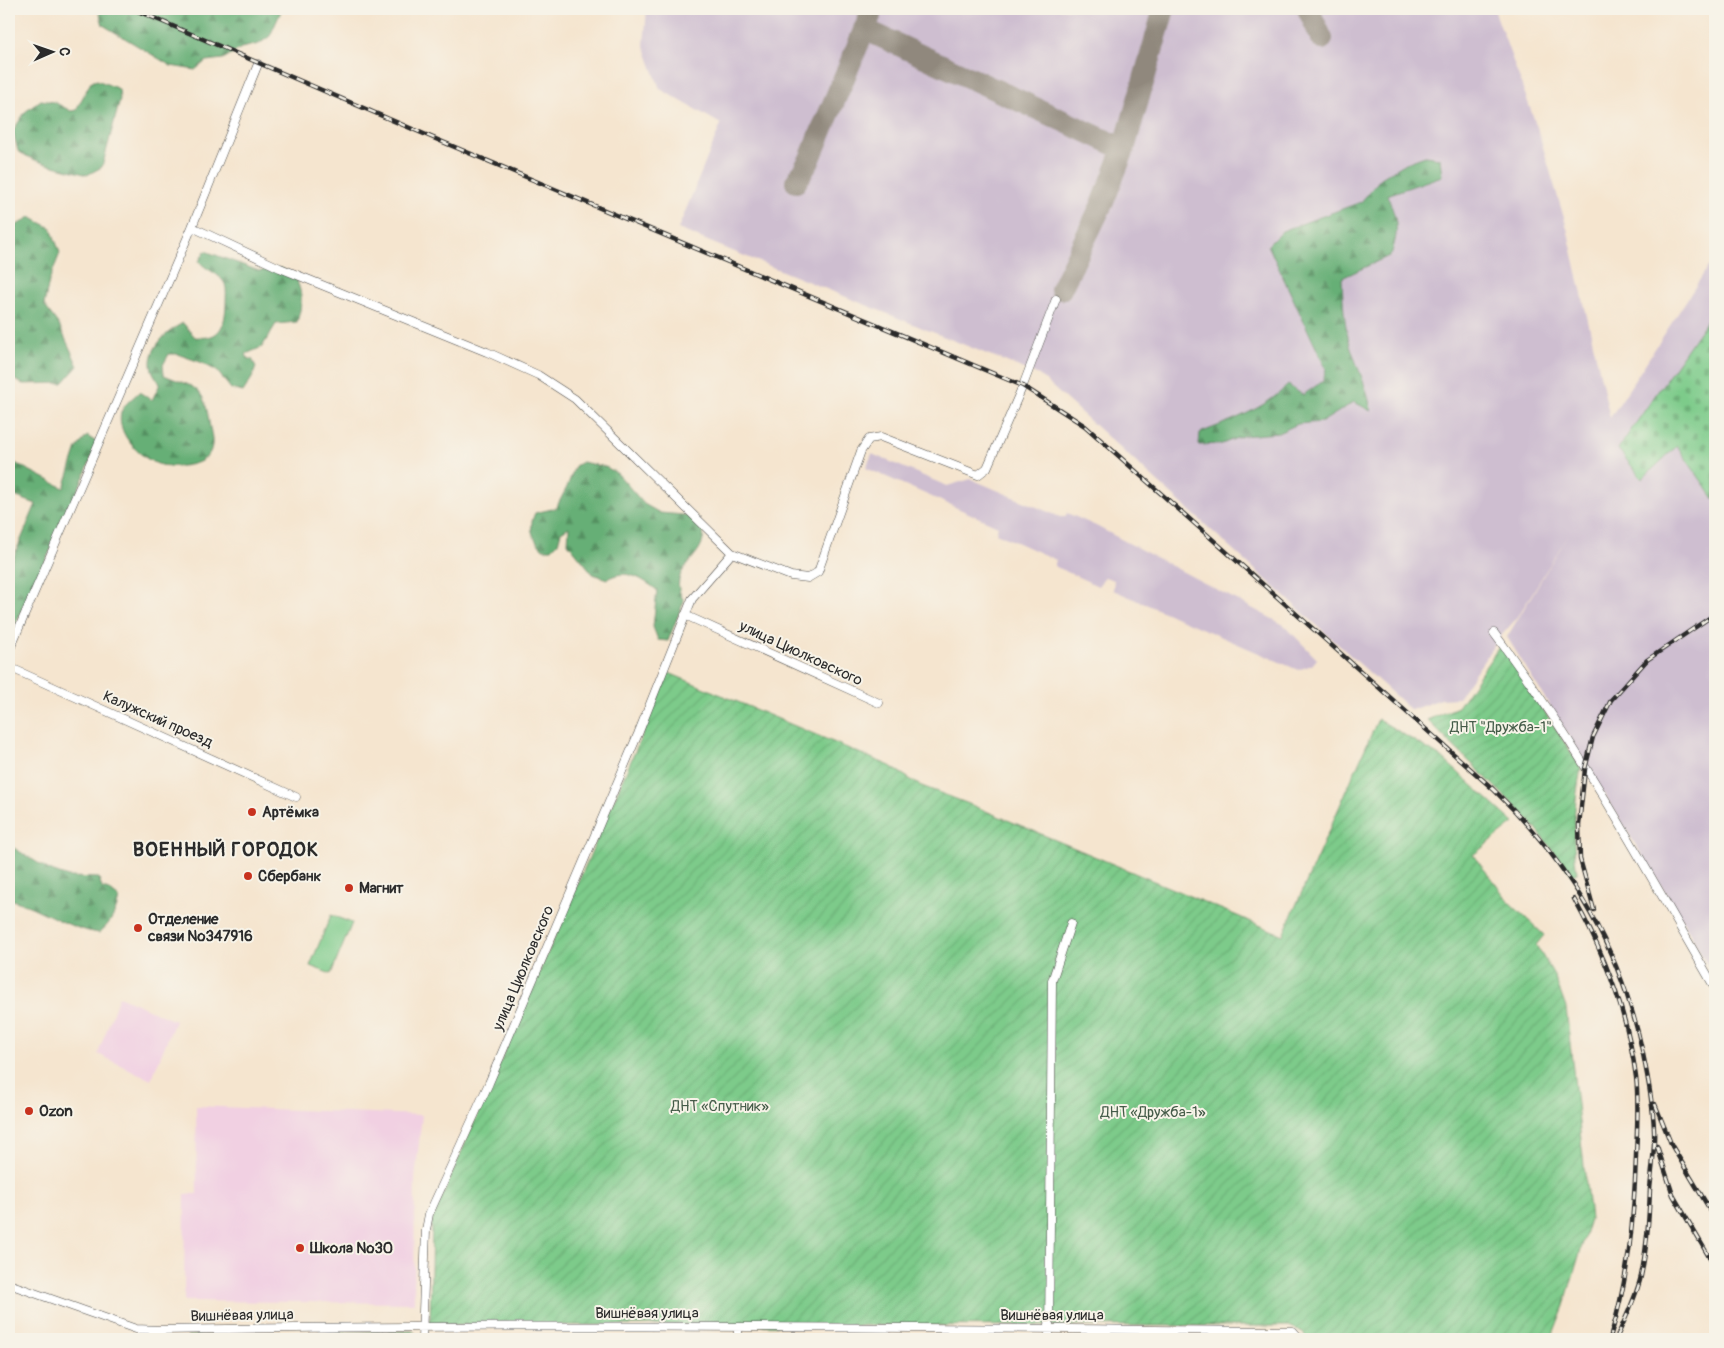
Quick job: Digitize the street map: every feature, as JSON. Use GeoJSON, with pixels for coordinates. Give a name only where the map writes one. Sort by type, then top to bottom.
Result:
{"type":"FeatureCollection","features":[{"type":"Feature","properties":{"kind":"street"},"geometry":{"type":"LineString","coordinates":[[9,651],[192,228],[258,64]]}},
{"type":"Feature","properties":{"kind":"street"},"geometry":{"type":"LineString","coordinates":[[192,228],[280,268],[487,352],[538,375],[576,399],[732,553],[790,576],[808,578],[818,572],[861,451],[869,439],[881,437],[978,475],[986,468],[1021,391],[1056,299]]}},
{"type":"Feature","properties":{"kind":"street","name":"улица Циолковского"},"geometry":{"type":"LineString","coordinates":[[422,1339],[426,1230],[429,1214],[489,1083],[638,734],[692,599],[732,553]]}},
{"type":"Feature","properties":{"kind":"street","name":"улица Циолковского"},"geometry":{"type":"LineString","coordinates":[[685,615],[879,703]]}},
{"type":"Feature","properties":{"kind":"street"},"geometry":{"type":"LineString","coordinates":[[1494,633],[1518,665],[1601,791],[1715,988]]}},
{"type":"Feature","properties":{"kind":"street","name":"Калужский проезд"},"geometry":{"type":"LineString","coordinates":[[9,667],[296,797]]}},
{"type":"Feature","properties":{"kind":"street"},"geometry":{"type":"LineString","coordinates":[[1049,1339],[1052,981],[1071,923]]}},
{"type":"Feature","properties":{"kind":"street","name":"Вишнёвая улица"},"geometry":{"type":"LineString","coordinates":[[9,1284],[136,1329],[422,1325],[1293,1331],[1300,1339]]}},
{"type":"Feature","properties":{"kind":"street"},"geometry":{"type":"LineString","coordinates":[[738,1328],[738,1339]]}},
{"type":"Feature","properties":{"kind":"street"},"geometry":{"type":"LineString","coordinates":[[160,1330],[160,1339]]}},
{"type":"Feature","properties":{"kind":"shaded area"},"geometry":{"type":"Polygon","coordinates":[[[647,9],[1494,9],[1537,127],[1567,228],[1610,418],[1708,267],[1715,262],[1715,309],[1618,449],[1677,446],[1715,500],[1715,979],[1686,926],[1507,637],[1569,533],[1517,618],[1500,637],[1458,698],[1441,699],[1411,710],[1039,375],[678,229],[721,124],[660,89],[644,45],[647,9]]]}},
{"type":"Feature","properties":{"kind":"shaded area"},"geometry":{"type":"Polygon","coordinates":[[[872,454],[947,486],[971,479],[1060,517],[1065,517],[1067,513],[1096,526],[1284,625],[1317,659],[1312,665],[1298,670],[1113,590],[1114,580],[1105,577],[1098,586],[1054,566],[1056,560],[996,533],[998,526],[866,468],[872,454]]]}},
{"type":"Feature","properties":{"kind":"shaded area"},"geometry":{"type":"Polygon","coordinates":[[[119,996],[175,1021],[151,1080],[98,1054],[119,996]]]}},
{"type":"Feature","properties":{"kind":"shaded area","name":"Школа №30"},"geometry":{"type":"Polygon","coordinates":[[[196,1106],[422,1115],[415,1179],[414,1303],[184,1301],[185,1194],[197,1194],[196,1106]]]}},
{"type":"Feature","properties":{"kind":"shaded area"},"geometry":{"type":"Polygon","coordinates":[[[939,1336],[940,1339],[752,1339],[752,1337],[939,1336]]]}},
{"type":"Feature","properties":{"kind":"green space"},"geometry":{"type":"Polygon","coordinates":[[[101,9],[282,9],[270,36],[259,44],[241,48],[223,59],[206,61],[195,70],[171,66],[103,25],[99,11],[101,9]]]}},
{"type":"Feature","properties":{"kind":"green space"},"geometry":{"type":"Polygon","coordinates":[[[97,80],[119,89],[120,100],[102,167],[87,175],[42,163],[18,151],[13,131],[25,112],[41,100],[54,102],[71,111],[76,110],[91,82],[97,80]]]}},
{"type":"Feature","properties":{"kind":"green space"},"geometry":{"type":"Polygon","coordinates":[[[1425,156],[1440,158],[1442,176],[1387,195],[1396,224],[1396,238],[1391,255],[1342,278],[1343,306],[1347,333],[1366,388],[1371,411],[1354,402],[1322,422],[1298,424],[1278,433],[1242,436],[1222,444],[1199,445],[1200,433],[1258,408],[1288,385],[1303,395],[1323,381],[1326,369],[1268,245],[1282,231],[1361,202],[1381,178],[1406,163],[1425,156]]]}},
{"type":"Feature","properties":{"kind":"green space"},"geometry":{"type":"Polygon","coordinates":[[[30,217],[51,228],[60,253],[49,281],[44,305],[59,325],[78,366],[63,383],[23,384],[9,377],[9,230],[30,217]]]}},
{"type":"Feature","properties":{"kind":"green space"},"geometry":{"type":"Polygon","coordinates":[[[205,251],[259,271],[280,268],[294,274],[300,292],[300,308],[297,322],[276,324],[262,347],[246,354],[248,359],[252,359],[256,367],[252,378],[243,392],[231,389],[217,371],[200,362],[177,354],[169,354],[163,365],[164,375],[191,386],[201,394],[207,410],[212,445],[206,458],[199,462],[184,466],[161,465],[145,457],[130,443],[124,434],[120,417],[123,408],[139,392],[152,400],[160,384],[152,370],[152,355],[159,342],[165,336],[183,323],[195,337],[210,336],[220,330],[225,312],[226,286],[219,277],[199,261],[205,251]]]}},
{"type":"Feature","properties":{"kind":"green space"},"geometry":{"type":"Polygon","coordinates":[[[1715,309],[1715,500],[1677,446],[1642,479],[1618,449],[1715,309]]]}},
{"type":"Feature","properties":{"kind":"green space"},"geometry":{"type":"Polygon","coordinates":[[[87,436],[98,443],[66,518],[15,625],[9,630],[9,568],[36,504],[9,494],[9,460],[64,488],[77,448],[87,436]]]}},
{"type":"Feature","properties":{"kind":"green space"},"geometry":{"type":"Polygon","coordinates":[[[582,462],[606,467],[618,474],[644,504],[660,513],[695,516],[703,530],[703,540],[700,548],[682,571],[679,580],[679,590],[684,601],[668,641],[658,640],[653,627],[657,590],[639,578],[627,574],[607,579],[593,574],[568,543],[569,527],[561,532],[558,543],[552,549],[543,549],[534,537],[532,523],[535,513],[556,508],[575,466],[582,462]]]}},
{"type":"Feature","properties":{"kind":"green space","name":"ДНТ \"Дружба-1\""},"geometry":{"type":"Polygon","coordinates":[[[1501,644],[1581,768],[1574,820],[1577,873],[1572,875],[1529,820],[1427,720],[1458,707],[1501,644]]]}},
{"type":"Feature","properties":{"kind":"green space"},"geometry":{"type":"Polygon","coordinates":[[[669,673],[890,766],[919,785],[1283,935],[1378,719],[1441,757],[1514,823],[1473,855],[1511,904],[1544,935],[1536,945],[1554,975],[1566,1008],[1590,1219],[1564,1306],[1551,1339],[1306,1339],[1303,1332],[1289,1326],[430,1325],[432,1220],[669,673]]]}},
{"type":"Feature","properties":{"kind":"green space"},"geometry":{"type":"Polygon","coordinates":[[[9,845],[51,871],[68,877],[99,878],[102,888],[109,890],[119,898],[115,913],[107,925],[99,933],[87,931],[9,899],[9,845]]]}},
{"type":"Feature","properties":{"kind":"green space"},"geometry":{"type":"Polygon","coordinates":[[[331,915],[352,923],[331,974],[310,966],[331,915]]]}},
{"type":"Feature","properties":{"kind":"green space"},"geometry":{"type":"Polygon","coordinates":[[[413,1331],[420,1339],[186,1339],[188,1336],[413,1331]]]}},
{"type":"Feature","properties":{"kind":"taxiway"},"geometry":{"type":"LineString","coordinates":[[796,182],[809,161],[873,9]]}},
{"type":"Feature","properties":{"kind":"taxiway"},"geometry":{"type":"LineString","coordinates":[[1061,289],[1103,202],[1124,149],[1164,9]]}},
{"type":"Feature","properties":{"kind":"taxiway"},"geometry":{"type":"LineString","coordinates":[[1308,9],[1322,39]]}},
{"type":"Feature","properties":{"kind":"taxiway"},"geometry":{"type":"LineString","coordinates":[[864,29],[1124,149]]}},
{"type":"Feature","properties":{"kind":"railway"},"geometry":{"type":"LineString","coordinates":[[133,9],[438,140],[1023,386],[1085,426],[1493,789],[1521,817],[1546,847],[1589,910],[1621,979],[1643,1054],[1651,1101],[1654,1137],[1647,1233],[1639,1284],[1616,1339]]}},
{"type":"Feature","properties":{"kind":"railway"},"geometry":{"type":"LineString","coordinates":[[1594,910],[1580,859],[1579,825],[1585,769],[1593,737],[1611,700],[1647,660],[1715,614]]}},
{"type":"Feature","properties":{"kind":"railway"},"geometry":{"type":"LineString","coordinates":[[1574,899],[1605,963],[1621,1008],[1632,1054],[1637,1087],[1635,1179],[1630,1246],[1622,1291],[1611,1335]]}},
{"type":"Feature","properties":{"kind":"railway"},"geometry":{"type":"LineString","coordinates":[[1655,1104],[1672,1146],[1715,1218]]}},
{"type":"Feature","properties":{"kind":"railway"},"geometry":{"type":"LineString","coordinates":[[1657,1146],[1673,1195],[1715,1267]]}},
{"type":"Feature","properties":{"kind":"place","name":"Артёмка"},"geometry":{"type":"Point","coordinates":[252,812]}},
{"type":"Feature","properties":{"kind":"place","name":"Сбербанк"},"geometry":{"type":"Point","coordinates":[248,876]}},
{"type":"Feature","properties":{"kind":"place","name":"Магнит"},"geometry":{"type":"Point","coordinates":[349,888]}},
{"type":"Feature","properties":{"kind":"place","name":"Отделение связи №347916"},"geometry":{"type":"Point","coordinates":[138,928]}},
{"type":"Feature","properties":{"kind":"place","name":"Ozon"},"geometry":{"type":"Point","coordinates":[29,1111]}},
{"type":"Feature","properties":{"kind":"place","name":"Школа №30"},"geometry":{"type":"Point","coordinates":[300,1248]}},
{"type":"Feature","properties":{"kind":"district","name":"ВОЕННЫЙ ГОРОДОК"},"geometry":{"type":"Point","coordinates":[226,849]}},
{"type":"Feature","properties":{"kind":"park label","name":"ДНТ «Спутник»"},"geometry":{"type":"Point","coordinates":[720,1106]}},
{"type":"Feature","properties":{"kind":"park label","name":"ДНТ «Дружба-1»"},"geometry":{"type":"Point","coordinates":[1153,1112]}}]}
